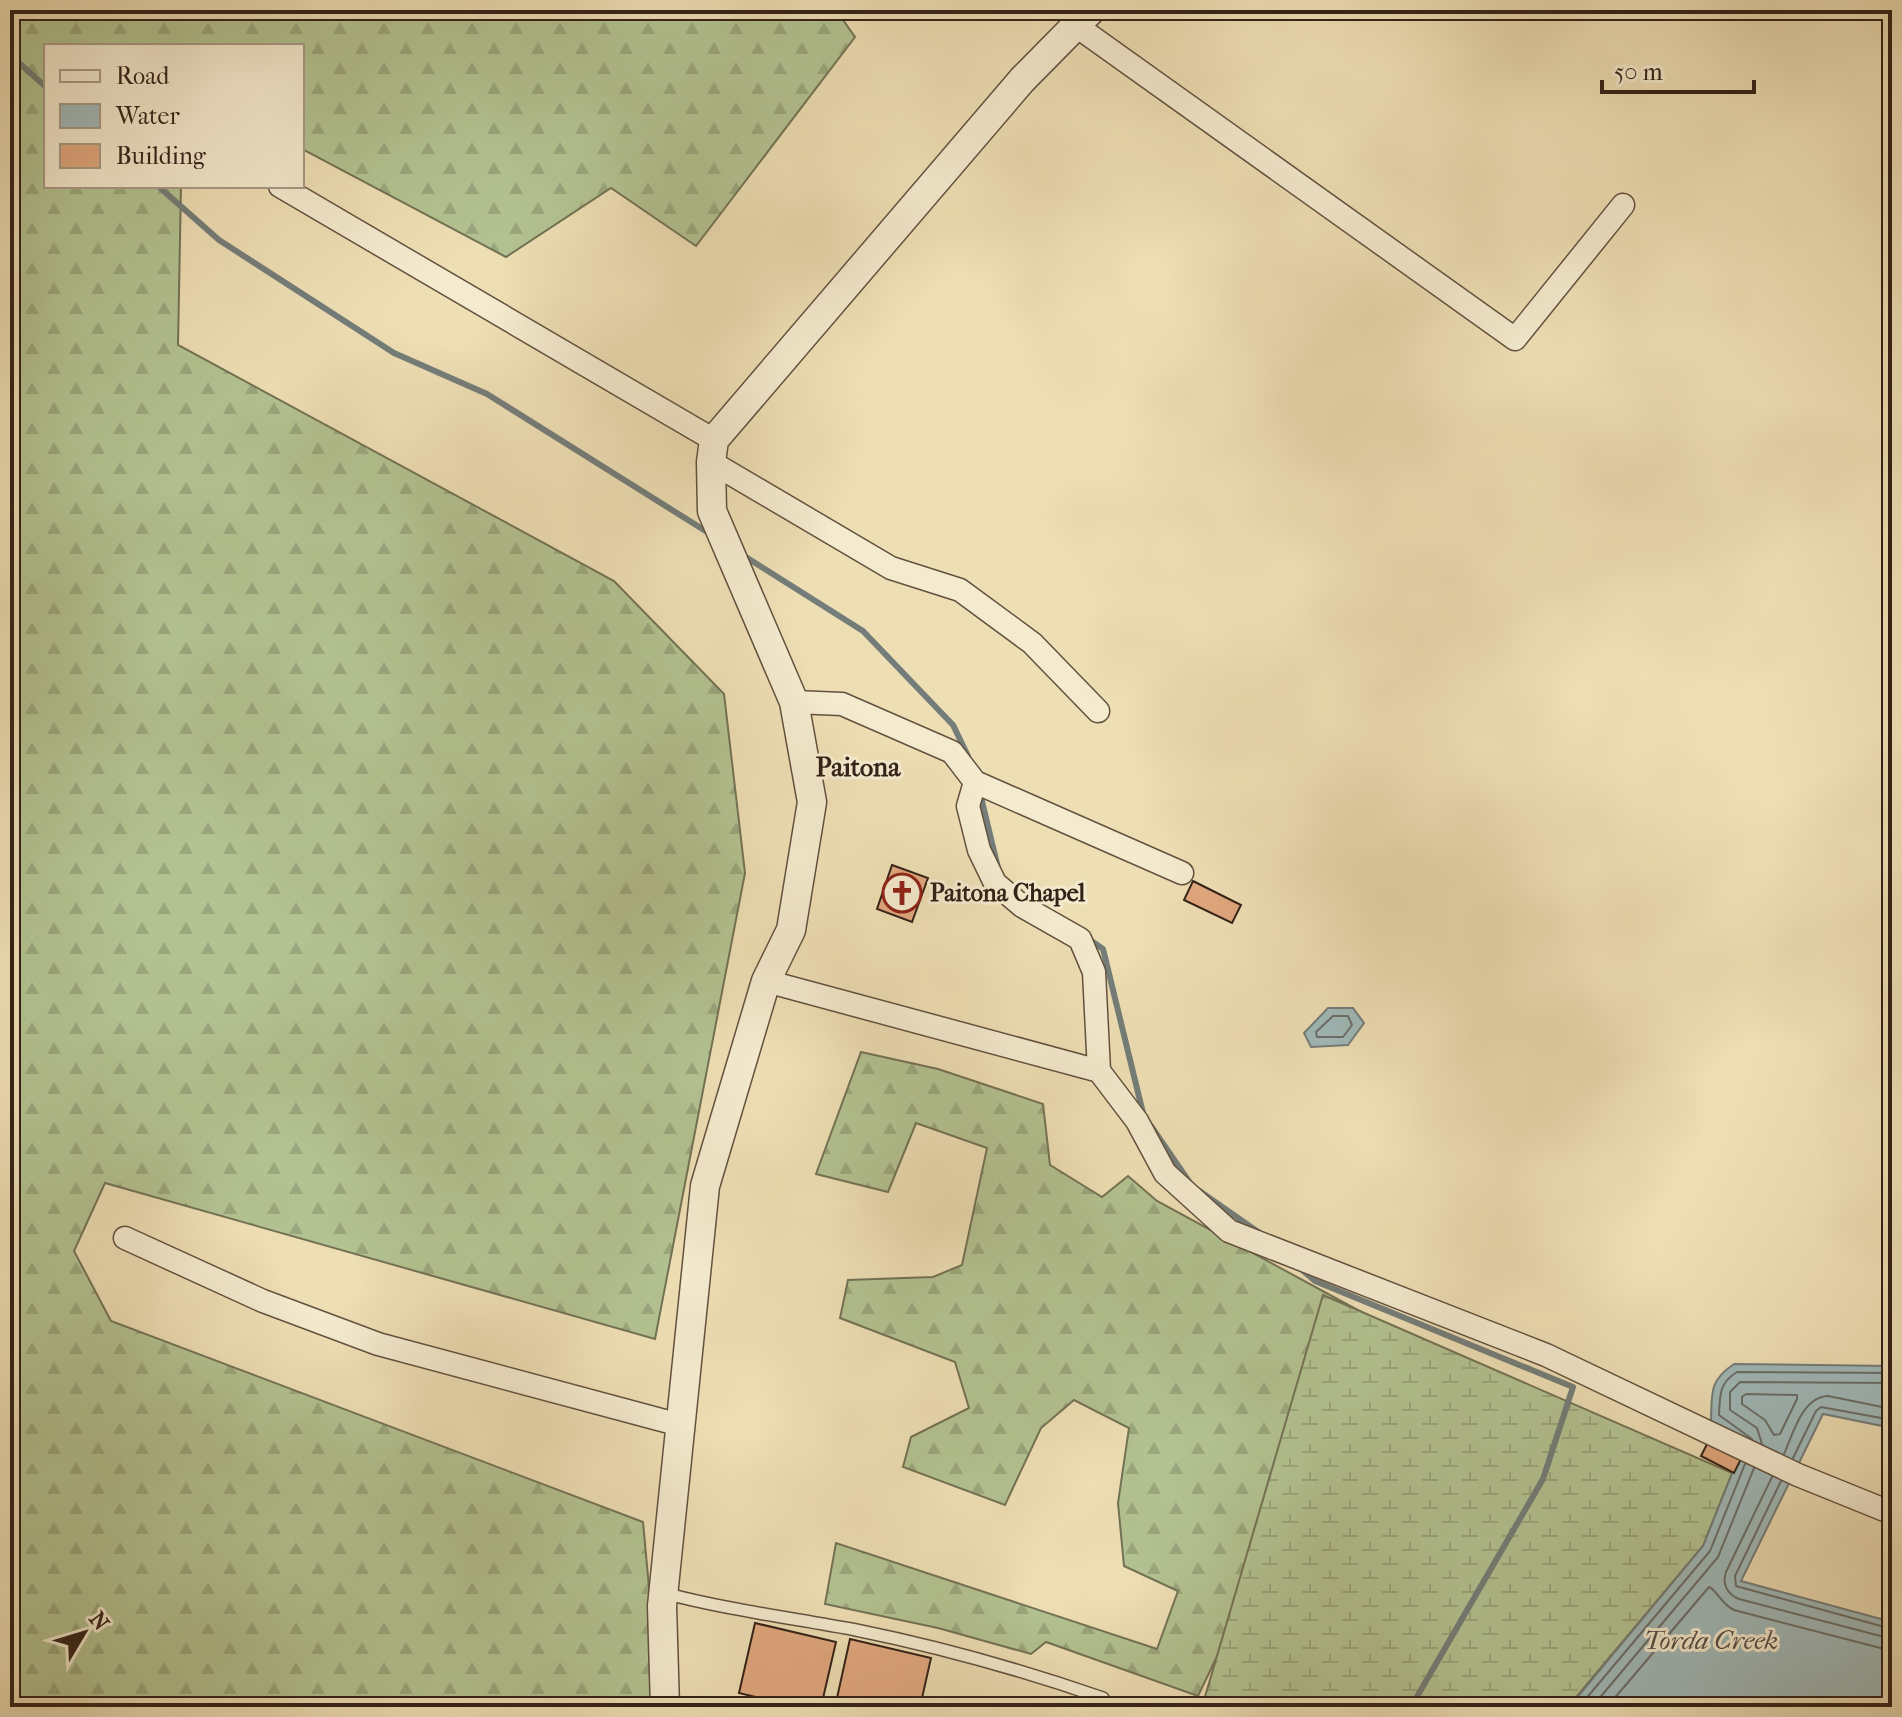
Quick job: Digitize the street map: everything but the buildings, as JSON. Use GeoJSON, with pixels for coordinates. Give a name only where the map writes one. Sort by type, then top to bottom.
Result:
{"type":"FeatureCollection","features":[{"type":"Feature","properties":{"kind":"street"},"geometry":{"type":"LineString","coordinates":[[665,1707],[664,1593],[705,1186],[766,981],[791,930],[812,802],[794,702],[712,511],[712,451],[1022,80],[1083,18],[1515,339],[1623,205]]}},
{"type":"Feature","properties":{"kind":"street"},"geometry":{"type":"LineString","coordinates":[[283,188],[712,451],[891,568],[960,590],[1032,643],[1098,711]]}},
{"type":"Feature","properties":{"kind":"street"},"geometry":{"type":"LineString","coordinates":[[794,702],[842,704],[952,752],[975,782],[1182,873]]}},
{"type":"Feature","properties":{"kind":"street"},"geometry":{"type":"LineString","coordinates":[[975,782],[968,806],[979,850],[995,883],[1022,906],[1080,939],[1094,972],[1099,1071],[1137,1121],[1165,1173],[1229,1231],[1546,1355],[1798,1475],[1892,1513]]}},
{"type":"Feature","properties":{"kind":"street"},"geometry":{"type":"LineString","coordinates":[[766,981],[1099,1071]]}},
{"type":"Feature","properties":{"kind":"street"},"geometry":{"type":"LineString","coordinates":[[125,1238],[263,1301],[378,1344],[680,1425]]}},
{"type":"Feature","properties":{"kind":"lane"},"geometry":{"type":"LineString","coordinates":[[664,1593],[709,1605],[942,1649],[1103,1698]]}},
{"type":"Feature","properties":{"kind":"green space"},"geometry":{"type":"Polygon","coordinates":[[[10,10],[836,10],[855,37],[696,246],[611,188],[506,257],[304,150],[304,44],[44,44],[44,188],[181,188],[178,345],[614,581],[724,694],[745,873],[655,1339],[105,1183],[74,1251],[111,1321],[643,1522],[660,1707],[10,1707],[10,10]]]}},
{"type":"Feature","properties":{"kind":"green space"},"geometry":{"type":"Polygon","coordinates":[[[861,1052],[938,1069],[1043,1104],[1050,1165],[1102,1197],[1128,1176],[1157,1201],[1378,1321],[1198,1696],[1046,1642],[1031,1654],[938,1628],[825,1604],[836,1543],[1157,1649],[1178,1591],[1124,1566],[1118,1503],[1129,1428],[1074,1400],[1041,1428],[1005,1505],[903,1467],[911,1437],[969,1408],[955,1362],[840,1318],[848,1280],[933,1277],[962,1265],[987,1148],[916,1123],[888,1192],[816,1174],[861,1052]]]}},
{"type":"Feature","properties":{"kind":"green space"},"geometry":{"type":"Polygon","coordinates":[[[1323,1295],[1732,1473],[1703,1546],[1568,1707],[1202,1707],[1323,1295]]]}},
{"type":"Feature","properties":{"kind":"water"},"geometry":{"type":"Polygon","coordinates":[[[1328,1008],[1353,1008],[1364,1023],[1348,1045],[1311,1047],[1304,1033],[1328,1008]]]}},
{"type":"Feature","properties":{"kind":"water","name":"Torda Creek"},"geometry":{"type":"Polygon","coordinates":[[[1734,1364],[1892,1366],[1892,1428],[1823,1414],[1741,1581],[1892,1622],[1892,1707],[1864,1704],[1863,1707],[1569,1707],[1703,1546],[1745,1441],[1711,1421],[1716,1382],[1734,1364]]]}},
{"type":"Feature","properties":{"kind":"waterway"},"geometry":{"type":"LineString","coordinates":[[10,55],[44,85]]}},
{"type":"Feature","properties":{"kind":"waterway"},"geometry":{"type":"LineString","coordinates":[[160,188],[219,240],[394,353],[487,394],[712,535]]}},
{"type":"Feature","properties":{"kind":"waterway"},"geometry":{"type":"LineString","coordinates":[[741,554],[863,631],[953,725],[968,756]]}},
{"type":"Feature","properties":{"kind":"waterway"},"geometry":{"type":"LineString","coordinates":[[980,793],[998,868]]}},
{"type":"Feature","properties":{"kind":"waterway"},"geometry":{"type":"LineString","coordinates":[[1090,940],[1103,949],[1143,1113]]}},
{"type":"Feature","properties":{"kind":"waterway"},"geometry":{"type":"LineString","coordinates":[[1151,1126],[1190,1183]]}},
{"type":"Feature","properties":{"kind":"waterway"},"geometry":{"type":"LineString","coordinates":[[1198,1190],[1261,1234]]}},
{"type":"Feature","properties":{"kind":"waterway"},"geometry":{"type":"LineString","coordinates":[[1300,1268],[1315,1281],[1573,1387],[1543,1479],[1411,1707]]}},
{"type":"Feature","properties":{"kind":"place","name":"Paitona Chapel"},"geometry":{"type":"Point","coordinates":[902,893]}},
{"type":"Feature","properties":{"kind":"district","name":"Paitona"},"geometry":{"type":"Point","coordinates":[858,767]}}]}
